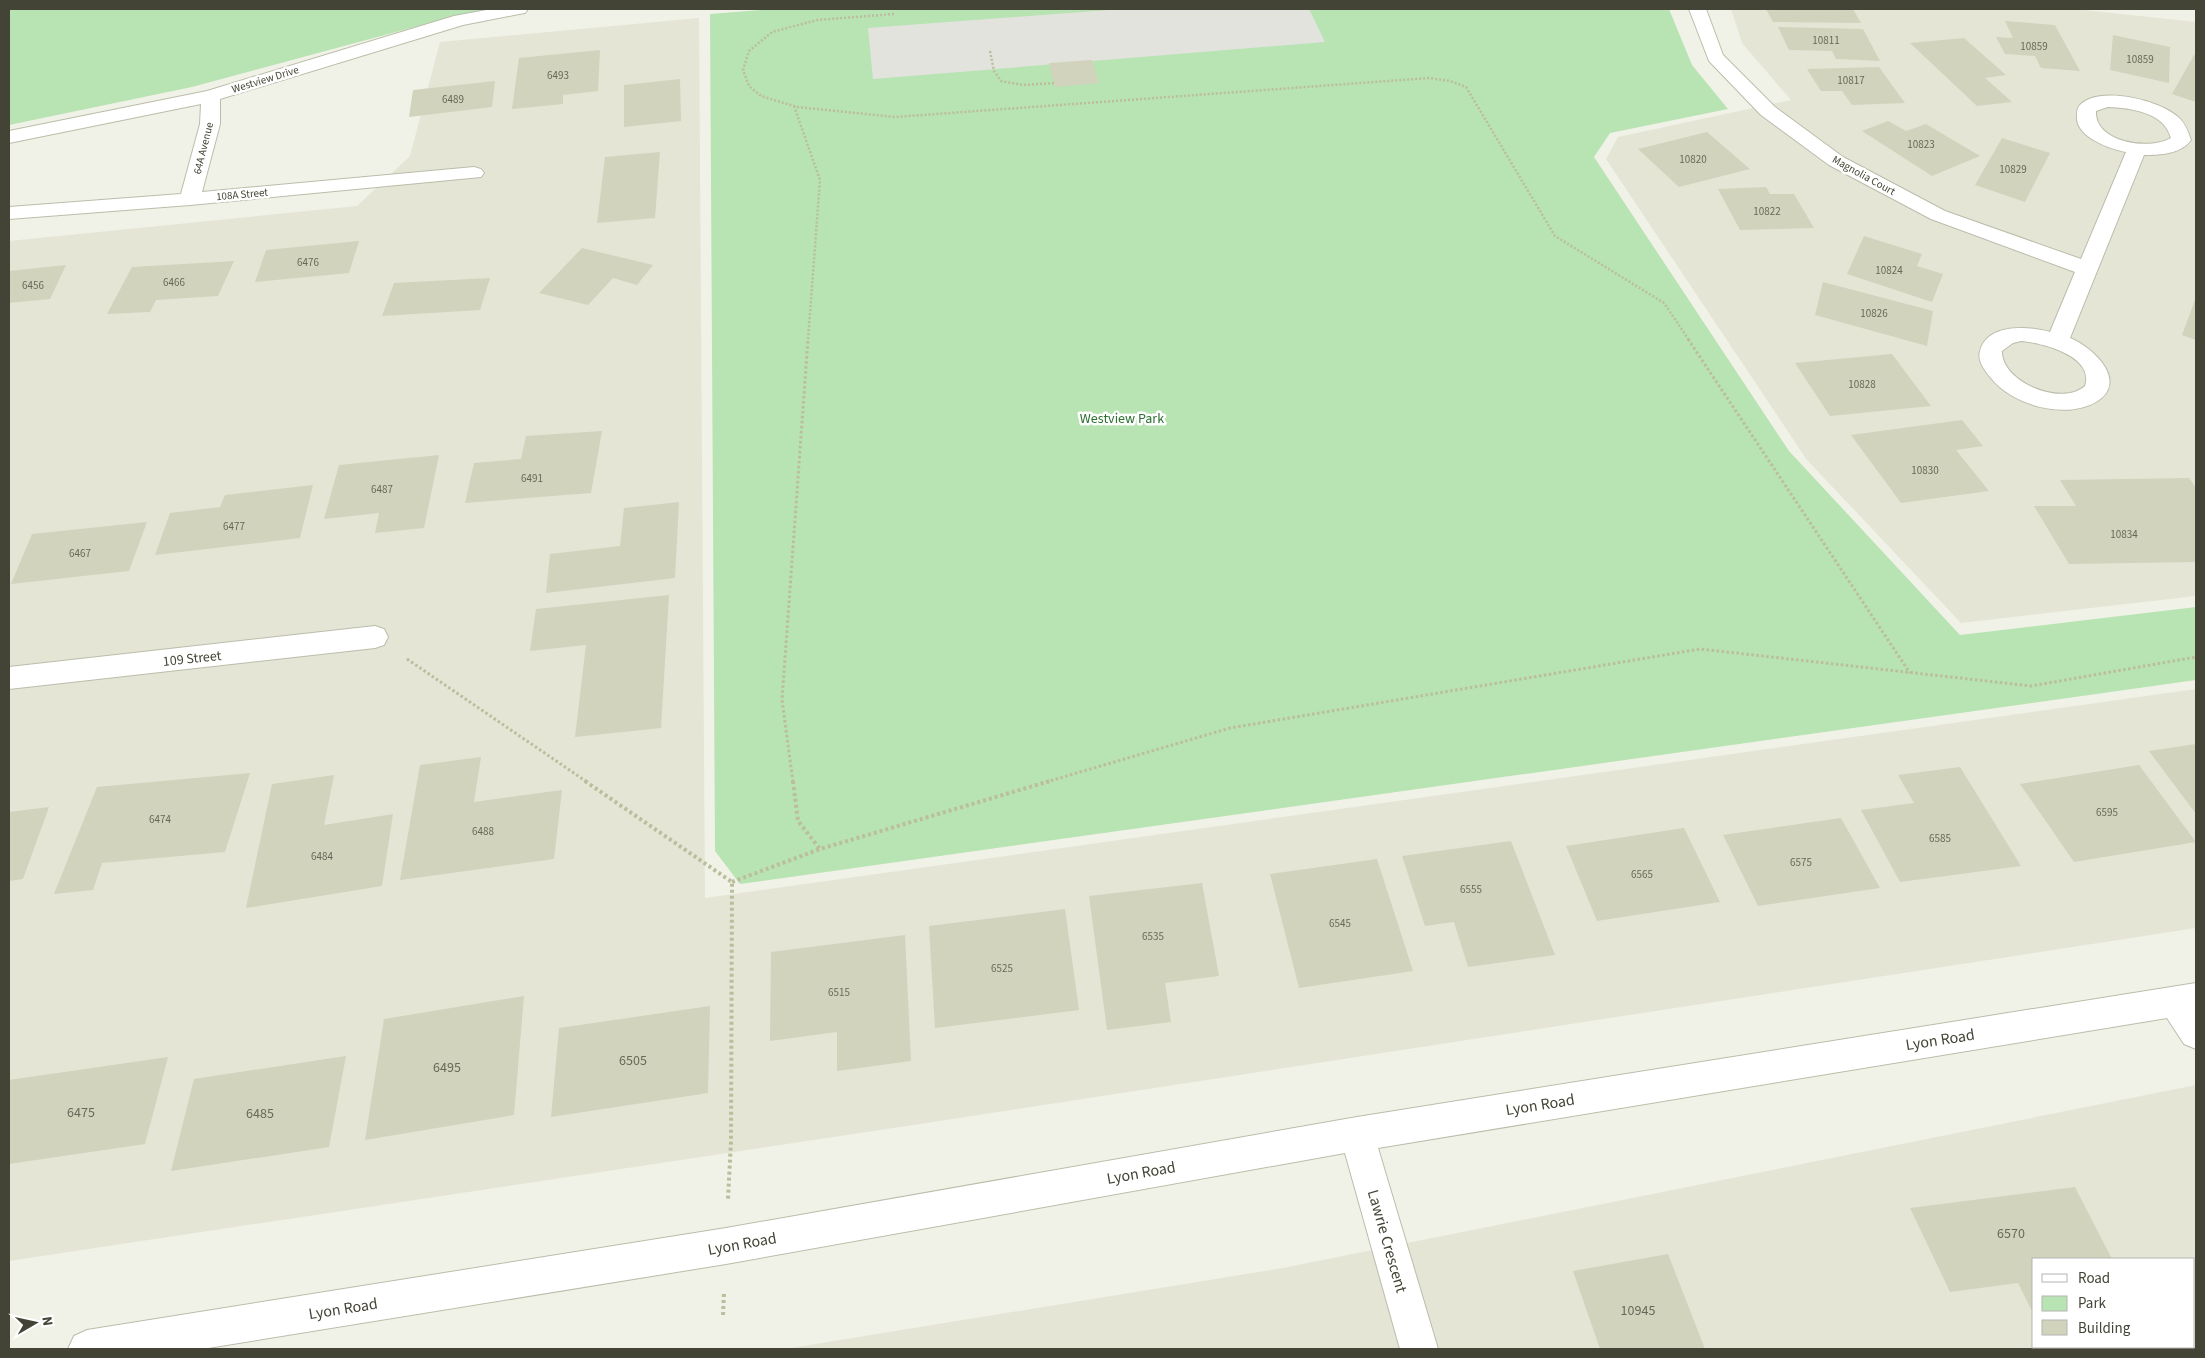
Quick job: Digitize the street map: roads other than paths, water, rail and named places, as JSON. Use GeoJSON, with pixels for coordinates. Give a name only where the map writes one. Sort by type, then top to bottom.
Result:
{"type":"FeatureCollection","features":[{"type":"Feature","properties":{"kind":"street","name":"Westview Drive"},"geometry":{"type":"LineString","coordinates":[[9,137],[211,96],[409,34],[460,20],[519,9]]}},
{"type":"Feature","properties":{"kind":"street","name":"Magnolia Court"},"geometry":{"type":"LineString","coordinates":[[1698,9],[1715,57],[1768,111],[1836,161],[1938,215],[2087,268]]}},
{"type":"Feature","properties":{"kind":"street","name":"64A Avenue"},"geometry":{"type":"LineString","coordinates":[[190,199],[210,124],[211,96]]}},
{"type":"Feature","properties":{"kind":"street"},"geometry":{"type":"LineString","coordinates":[[2057,341],[2137,149]]}},
{"type":"Feature","properties":{"kind":"street","name":"108A Street"},"geometry":{"type":"LineString","coordinates":[[9,213],[190,199],[474,173]]}},
{"type":"Feature","properties":{"kind":"street","name":"109 Street"},"geometry":{"type":"LineString","coordinates":[[9,678],[375,637]]}},
{"type":"Feature","properties":{"kind":"street"},"geometry":{"type":"LineString","coordinates":[[2185,1000],[2196,1033]]}},
{"type":"Feature","properties":{"kind":"street","name":"Lyon Road"},"geometry":{"type":"LineString","coordinates":[[87,1349],[726,1246],[1357,1134],[2185,1000]]}},
{"type":"Feature","properties":{"kind":"street","name":"Lawrie Crescent"},"geometry":{"type":"LineString","coordinates":[[1357,1134],[1419,1349]]}},
{"type":"Feature","properties":{"kind":"park label","name":"Westview Park"},"geometry":{"type":"Point","coordinates":[1122,418]}}]}
